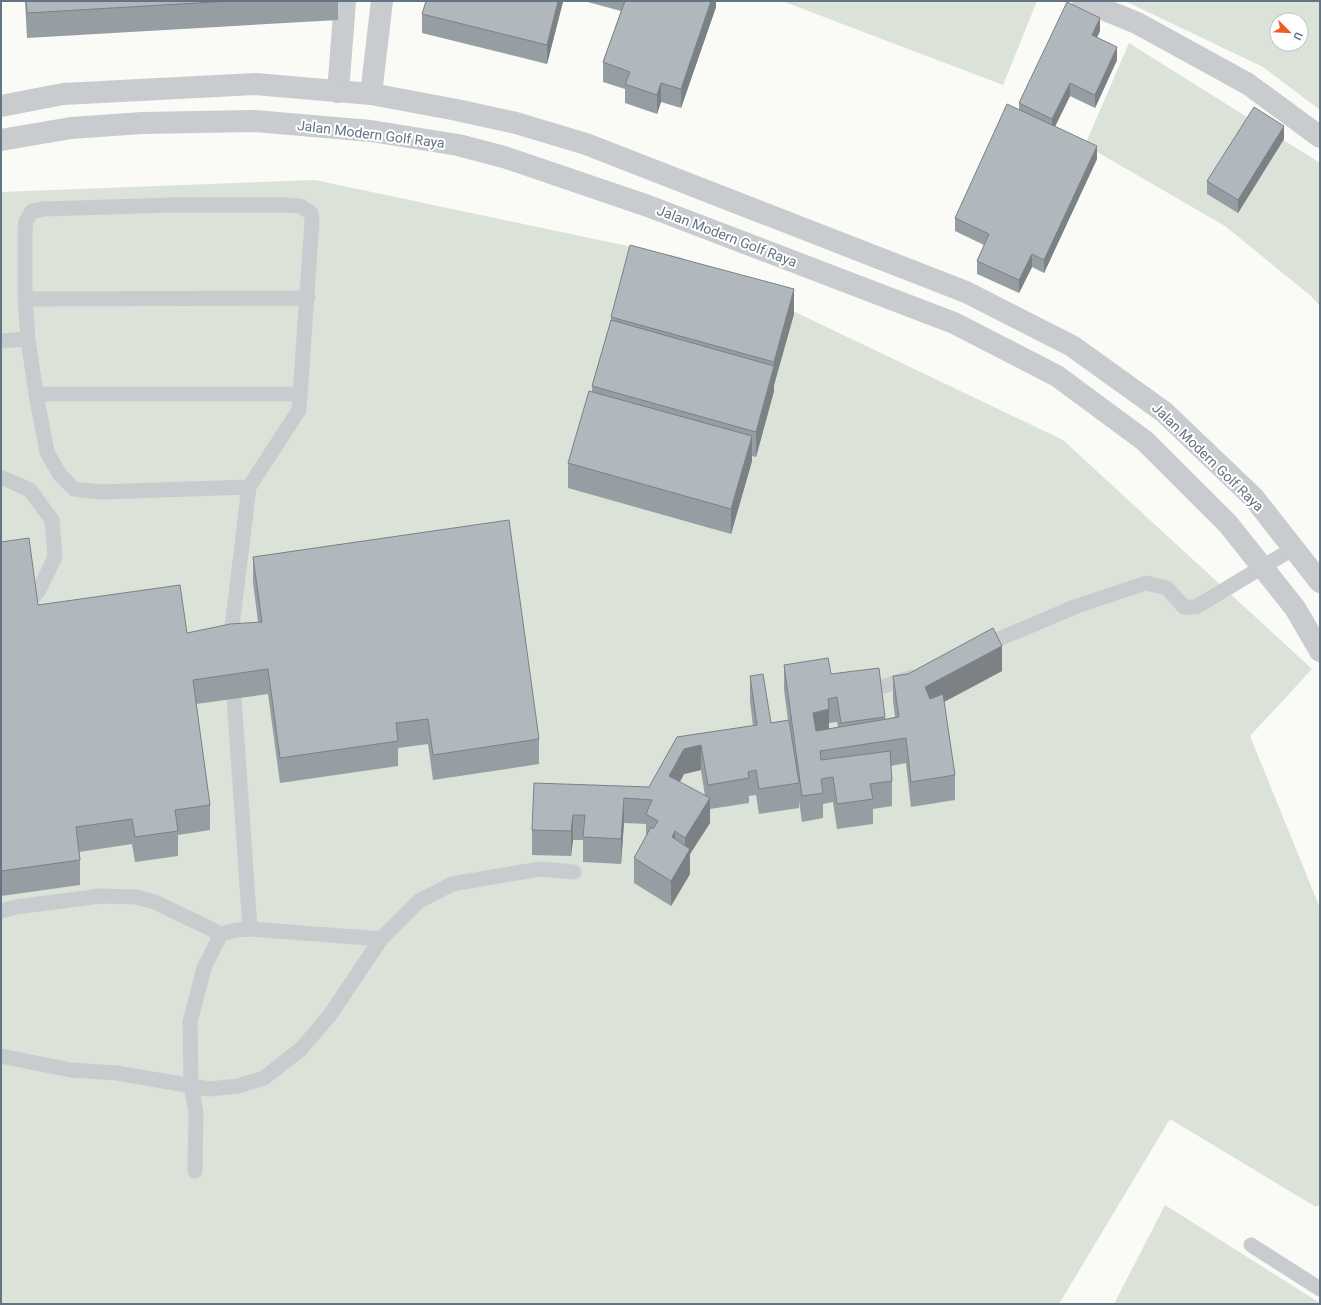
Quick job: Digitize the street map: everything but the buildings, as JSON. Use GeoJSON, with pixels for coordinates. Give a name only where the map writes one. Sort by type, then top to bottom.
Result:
{"type":"FeatureCollection","features":[{"type":"Feature","properties":{"kind":"street"},"geometry":{"type":"LineString","coordinates":[[338,92],[345,1]]}},
{"type":"Feature","properties":{"kind":"street"},"geometry":{"type":"LineString","coordinates":[[371,94],[382,1]]}},
{"type":"Feature","properties":{"kind":"street"},"geometry":{"type":"LineString","coordinates":[[1083,1],[1137,23],[1248,84],[1320,137]]}},
{"type":"Feature","properties":{"kind":"street","name":"Jalan Modern Golf Raya"},"geometry":{"type":"LineString","coordinates":[[1,106],[63,94],[255,84],[371,94],[516,123],[586,144],[966,292],[1072,346],[1164,412],[1254,498],[1320,582]]}},
{"type":"Feature","properties":{"kind":"street","name":"Jalan Modern Golf Raya"},"geometry":{"type":"LineString","coordinates":[[1,140],[79,128],[142,123],[254,121],[371,131],[458,145],[512,160],[648,206],[954,324],[1057,376],[1145,440],[1228,524],[1295,608],[1320,651]]}},
{"type":"Feature","properties":{"kind":"lane"},"geometry":{"type":"LineString","coordinates":[[230,649],[249,487],[298,415],[308,298],[312,221],[311,213],[300,206],[173,205],[44,209],[32,211],[26,221],[25,232],[25,299],[28,339],[36,394],[47,452],[60,475],[74,489],[101,492],[249,487]]}},
{"type":"Feature","properties":{"kind":"lane"},"geometry":{"type":"LineString","coordinates":[[25,299],[308,298]]}},
{"type":"Feature","properties":{"kind":"lane"},"geometry":{"type":"LineString","coordinates":[[1,341],[28,339]]}},
{"type":"Feature","properties":{"kind":"lane"},"geometry":{"type":"LineString","coordinates":[[36,394],[300,394]]}},
{"type":"Feature","properties":{"kind":"lane"},"geometry":{"type":"LineString","coordinates":[[1,477],[30,490],[52,520],[55,557],[39,590],[34,596]]}},
{"type":"Feature","properties":{"kind":"lane"},"geometry":{"type":"LineString","coordinates":[[967,653],[1077,606],[1146,582],[1167,588],[1184,607],[1196,607],[1294,548]]}},
{"type":"Feature","properties":{"kind":"lane"},"geometry":{"type":"LineString","coordinates":[[885,686],[923,672]]}},
{"type":"Feature","properties":{"kind":"lane"},"geometry":{"type":"LineString","coordinates":[[234,697],[250,929]]}},
{"type":"Feature","properties":{"kind":"lane"},"geometry":{"type":"LineString","coordinates":[[1,1056],[71,1070],[124,1074],[209,1089],[238,1086],[264,1078],[301,1049],[330,1015],[381,939],[419,900],[452,884],[540,869],[574,872]]}},
{"type":"Feature","properties":{"kind":"lane"},"geometry":{"type":"LineString","coordinates":[[1,911],[16,907],[101,896],[136,897],[155,902],[221,934],[236,930],[250,929],[381,939]]}},
{"type":"Feature","properties":{"kind":"lane"},"geometry":{"type":"LineString","coordinates":[[195,1171],[196,1112],[191,1086],[190,1022],[204,968],[221,934]]}},
{"type":"Feature","properties":{"kind":"lane"},"geometry":{"type":"LineString","coordinates":[[1251,1245],[1320,1289]]}},
{"type":"Feature","properties":{"kind":"shaded area"},"geometry":{"type":"Polygon","coordinates":[[[782,1],[1037,1],[1003,85],[782,1]]]}},
{"type":"Feature","properties":{"kind":"shaded area"},"geometry":{"type":"Polygon","coordinates":[[[1125,1],[1320,1],[1320,110],[1263,67],[1125,1]]]}},
{"type":"Feature","properties":{"kind":"shaded area"},"geometry":{"type":"Polygon","coordinates":[[[1129,43],[1320,163],[1320,306],[1311,296],[1225,226],[1085,145],[1129,43]]]}},
{"type":"Feature","properties":{"kind":"shaded area"},"geometry":{"type":"Polygon","coordinates":[[[315,180],[680,257],[1063,440],[1312,669],[1250,736],[1320,908],[1320,1205],[1316,1207],[1170,1119],[1059,1304],[1,1304],[1,192],[315,180]]]}},
{"type":"Feature","properties":{"kind":"shaded area"},"geometry":{"type":"Polygon","coordinates":[[[1165,1205],[1320,1303],[1320,1304],[1114,1304],[1165,1205]]]}}]}
